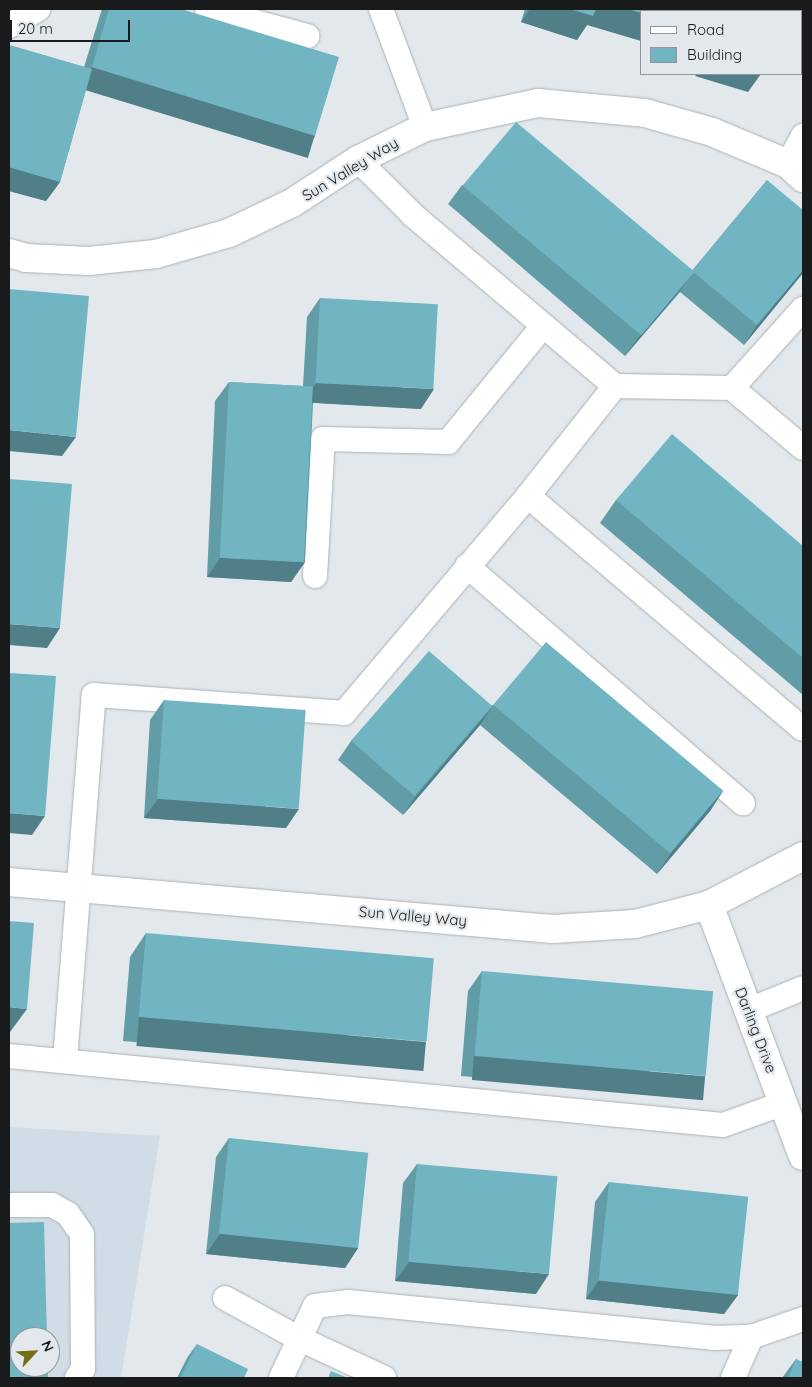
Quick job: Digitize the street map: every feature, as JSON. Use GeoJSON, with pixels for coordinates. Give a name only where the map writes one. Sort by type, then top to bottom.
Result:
{"type":"FeatureCollection","features":[{"type":"Feature","properties":{"kind":"street","name":"Sun Valley Way"},"geometry":{"type":"LineString","coordinates":[[9,253],[26,258],[89,260],[156,254],[229,233],[253,222],[292,203],[358,160],[425,127],[538,103],[645,113],[712,132],[796,171]]}},
{"type":"Feature","properties":{"kind":"street","name":"Sun Valley Way"},"geometry":{"type":"LineString","coordinates":[[9,882],[553,929],[635,924],[709,905],[803,856]]}},
{"type":"Feature","properties":{"kind":"street","name":"Darling Drive"},"geometry":{"type":"LineString","coordinates":[[709,905],[803,1156]]}},
{"type":"Feature","properties":{"kind":"lane"},"geometry":{"type":"LineString","coordinates":[[9,26],[39,9]]}},
{"type":"Feature","properties":{"kind":"lane"},"geometry":{"type":"LineString","coordinates":[[207,9],[306,36]]}},
{"type":"Feature","properties":{"kind":"lane"},"geometry":{"type":"LineString","coordinates":[[381,9],[425,127]]}},
{"type":"Feature","properties":{"kind":"lane"},"geometry":{"type":"LineString","coordinates":[[796,171],[803,136]]}},
{"type":"Feature","properties":{"kind":"lane"},"geometry":{"type":"LineString","coordinates":[[358,160],[413,215],[615,386],[732,388],[803,448]]}},
{"type":"Feature","properties":{"kind":"lane"},"geometry":{"type":"LineString","coordinates":[[732,388],[803,309]]}},
{"type":"Feature","properties":{"kind":"lane"},"geometry":{"type":"LineString","coordinates":[[315,576],[324,439],[448,442],[543,326]]}},
{"type":"Feature","properties":{"kind":"lane"},"geometry":{"type":"LineString","coordinates":[[65,1060],[94,695],[344,713],[528,496],[615,386]]}},
{"type":"Feature","properties":{"kind":"lane"},"geometry":{"type":"LineString","coordinates":[[528,496],[803,729]]}},
{"type":"Feature","properties":{"kind":"lane"},"geometry":{"type":"LineString","coordinates":[[467,566],[743,803]]}},
{"type":"Feature","properties":{"kind":"lane"},"geometry":{"type":"LineString","coordinates":[[749,1010],[803,988]]}},
{"type":"Feature","properties":{"kind":"lane"},"geometry":{"type":"LineString","coordinates":[[9,1056],[723,1125],[784,1104]]}},
{"type":"Feature","properties":{"kind":"lane"},"geometry":{"type":"LineString","coordinates":[[9,1205],[52,1206],[68,1214],[82,1234],[82,1369],[77,1378]]}},
{"type":"Feature","properties":{"kind":"lane"},"geometry":{"type":"LineString","coordinates":[[225,1298],[298,1338],[384,1378]]}},
{"type":"Feature","properties":{"kind":"lane"},"geometry":{"type":"LineString","coordinates":[[281,1378],[298,1338],[316,1306],[348,1302],[713,1338],[751,1337],[803,1319]]}},
{"type":"Feature","properties":{"kind":"lane"},"geometry":{"type":"LineString","coordinates":[[733,1378],[751,1337]]}},
{"type":"Feature","properties":{"kind":"shaded area"},"geometry":{"type":"Polygon","coordinates":[[[9,1127],[160,1136],[121,1378],[9,1378],[9,1127]]]}},
{"type":"Feature","properties":{"kind":"building"},"geometry":{"type":"Polygon","coordinates":[[[109,9],[181,9],[339,57],[315,136],[92,67],[109,9]]]}},
{"type":"Feature","properties":{"kind":"building"},"geometry":{"type":"Polygon","coordinates":[[[570,9],[596,9],[593,16],[570,9]]]}},
{"type":"Feature","properties":{"kind":"building"},"geometry":{"type":"Polygon","coordinates":[[[628,9],[783,9],[640,10],[640,13],[628,9]]]}},
{"type":"Feature","properties":{"kind":"building"},"geometry":{"type":"Polygon","coordinates":[[[9,45],[92,69],[60,182],[9,167],[9,45]]]}},
{"type":"Feature","properties":{"kind":"building"},"geometry":{"type":"Polygon","coordinates":[[[516,122],[694,272],[641,335],[463,186],[516,122]]]}},
{"type":"Feature","properties":{"kind":"building"},"geometry":{"type":"Polygon","coordinates":[[[767,180],[803,210],[803,270],[757,325],[692,271],[767,180]]]}},
{"type":"Feature","properties":{"kind":"building"},"geometry":{"type":"Polygon","coordinates":[[[9,289],[89,296],[76,437],[9,430],[9,289]]]}},
{"type":"Feature","properties":{"kind":"building"},"geometry":{"type":"Polygon","coordinates":[[[320,298],[438,304],[433,389],[316,383],[320,298]]]}},
{"type":"Feature","properties":{"kind":"building"},"geometry":{"type":"Polygon","coordinates":[[[229,382],[313,386],[304,562],[220,558],[229,382]]]}},
{"type":"Feature","properties":{"kind":"building"},"geometry":{"type":"Polygon","coordinates":[[[672,434],[803,546],[803,658],[616,500],[672,434]]]}},
{"type":"Feature","properties":{"kind":"building"},"geometry":{"type":"Polygon","coordinates":[[[9,479],[72,484],[60,628],[9,624],[9,479]]]}},
{"type":"Feature","properties":{"kind":"building"},"geometry":{"type":"Polygon","coordinates":[[[546,642],[723,790],[670,853],[493,705],[546,642]]]}},
{"type":"Feature","properties":{"kind":"building"},"geometry":{"type":"Polygon","coordinates":[[[429,651],[492,706],[414,796],[351,741],[429,651]]]}},
{"type":"Feature","properties":{"kind":"building"},"geometry":{"type":"Polygon","coordinates":[[[9,673],[56,676],[45,816],[9,813],[9,673]]]}},
{"type":"Feature","properties":{"kind":"building"},"geometry":{"type":"Polygon","coordinates":[[[164,700],[306,710],[299,809],[157,799],[164,700]]]}},
{"type":"Feature","properties":{"kind":"building"},"geometry":{"type":"Polygon","coordinates":[[[9,921],[34,923],[27,1009],[9,1007],[9,921]]]}},
{"type":"Feature","properties":{"kind":"building"},"geometry":{"type":"Polygon","coordinates":[[[146,933],[434,958],[427,1042],[139,1017],[146,933]]]}},
{"type":"Feature","properties":{"kind":"building"},"geometry":{"type":"Polygon","coordinates":[[[482,971],[713,991],[706,1076],[475,1056],[482,971]]]}},
{"type":"Feature","properties":{"kind":"building"},"geometry":{"type":"Polygon","coordinates":[[[229,1138],[368,1153],[358,1248],[219,1233],[229,1138]]]}},
{"type":"Feature","properties":{"kind":"building"},"geometry":{"type":"Polygon","coordinates":[[[417,1164],[557,1176],[549,1274],[408,1262],[417,1164]]]}},
{"type":"Feature","properties":{"kind":"building"},"geometry":{"type":"Polygon","coordinates":[[[609,1182],[748,1197],[738,1295],[599,1280],[609,1182]]]}},
{"type":"Feature","properties":{"kind":"building"},"geometry":{"type":"Polygon","coordinates":[[[44,1222],[47,1327],[10,1327],[10,1377],[48,1378],[9,1378],[9,1223],[44,1222]]]}},
{"type":"Feature","properties":{"kind":"building"},"geometry":{"type":"Polygon","coordinates":[[[197,1344],[248,1369],[244,1378],[180,1378],[197,1344]]]}},
{"type":"Feature","properties":{"kind":"building"},"geometry":{"type":"Polygon","coordinates":[[[796,1359],[803,1362],[803,1378],[788,1378],[796,1359]]]}},
{"type":"Feature","properties":{"kind":"building"},"geometry":{"type":"Polygon","coordinates":[[[331,1371],[348,1378],[328,1378],[331,1371]]]}}]}
